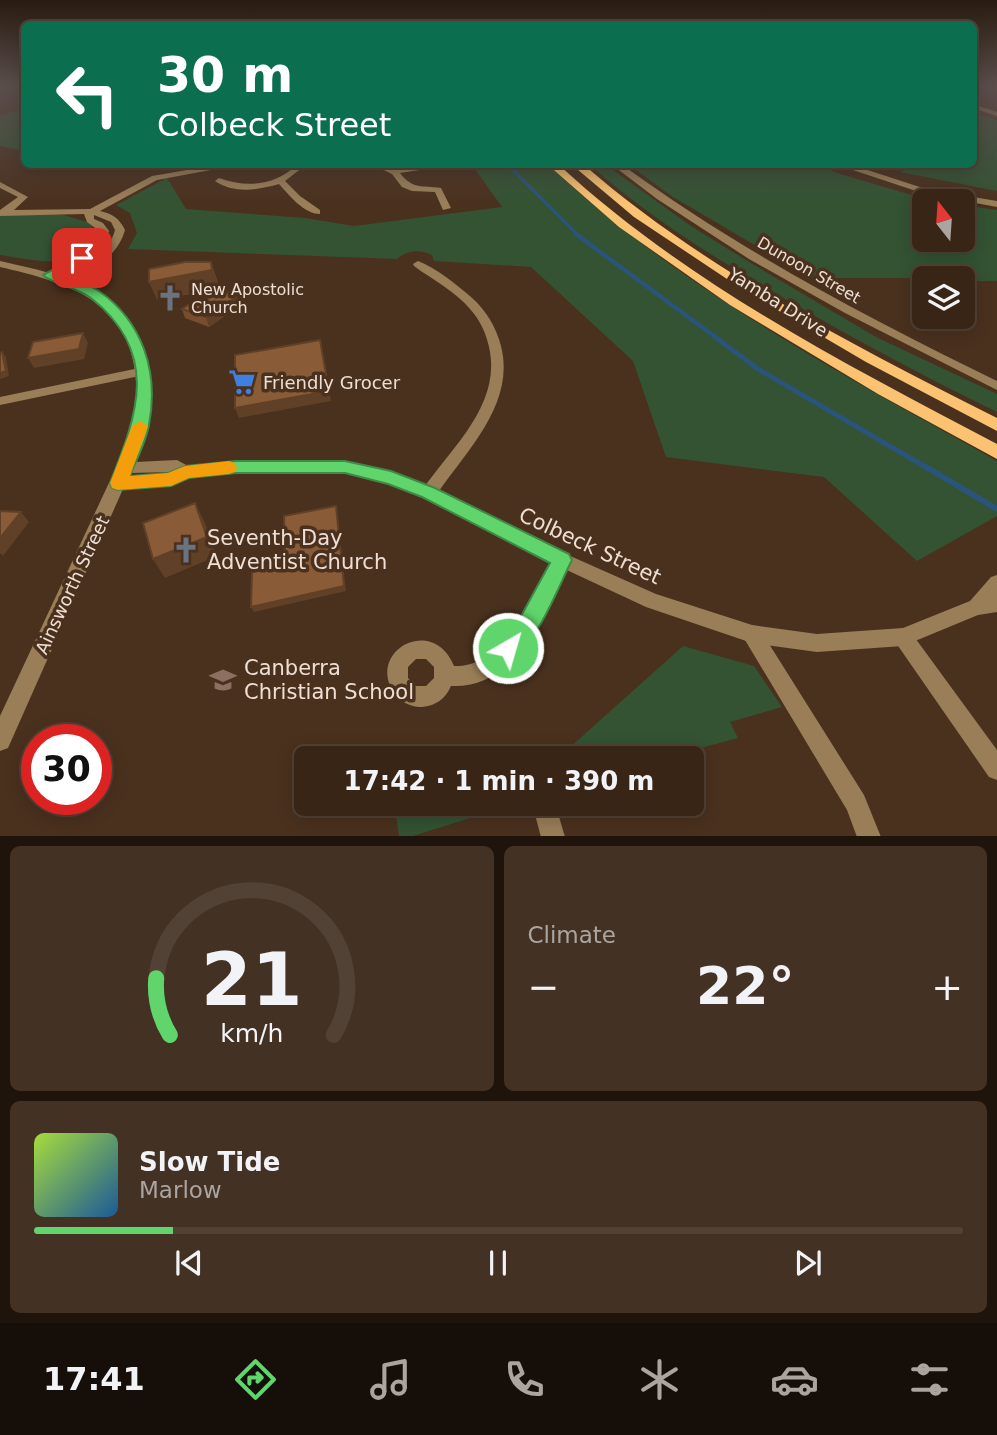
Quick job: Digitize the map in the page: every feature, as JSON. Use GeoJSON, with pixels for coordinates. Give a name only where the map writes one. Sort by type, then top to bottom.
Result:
{"type":"FeatureCollection","features":[{"type":"Feature","properties":{"kind":"main road","name":"Yamba Drive"},"geometry":{"type":"LineString","coordinates":[[557,168],[631,231],[722,293],[843,367],[997,452]]}},
{"type":"Feature","properties":{"kind":"main road","name":"Yamba Drive"},"geometry":{"type":"LineString","coordinates":[[581,168],[647,220],[729,275],[822,331],[990,421],[997,431]]}},
{"type":"Feature","properties":{"kind":"street"},"geometry":{"type":"LineString","coordinates":[[89,214],[155,178],[215,168]]}},
{"type":"Feature","properties":{"kind":"street"},"geometry":{"type":"LineString","coordinates":[[219,181],[228,186],[244,187],[281,181],[298,168]]}},
{"type":"Feature","properties":{"kind":"street"},"geometry":{"type":"LineString","coordinates":[[386,168],[395,172],[405,185],[438,190],[446,208]]}},
{"type":"Feature","properties":{"kind":"street"},"geometry":{"type":"LineString","coordinates":[[395,172],[417,168]]}},
{"type":"Feature","properties":{"kind":"street","name":"Dunoon Street"},"geometry":{"type":"LineString","coordinates":[[620,168],[670,204],[801,285],[859,318],[997,386]]}},
{"type":"Feature","properties":{"kind":"street"},"geometry":{"type":"LineString","coordinates":[[852,168],[925,191],[997,204]]}},
{"type":"Feature","properties":{"kind":"street"},"geometry":{"type":"LineString","coordinates":[[870,168],[931,186],[997,198]]}},
{"type":"Feature","properties":{"kind":"street"},"geometry":{"type":"LineString","coordinates":[[281,181],[297,198],[317,212]]}},
{"type":"Feature","properties":{"kind":"street"},"geometry":{"type":"LineString","coordinates":[[0,185],[24,197],[2,213]]}},
{"type":"Feature","properties":{"kind":"street"},"geometry":{"type":"LineString","coordinates":[[2,213],[89,214],[114,219],[120,230],[119,237],[99,258],[64,281]]}},
{"type":"Feature","properties":{"kind":"street"},"geometry":{"type":"LineString","coordinates":[[49,275],[82,258],[103,239],[104,231],[100,225],[90,220],[89,214]]}},
{"type":"Feature","properties":{"kind":"street","name":"Ainsworth Street"},"geometry":{"type":"LineString","coordinates":[[0,264],[49,275],[92,292],[116,312],[133,335],[144,372],[141,425],[122,476],[0,740]]}},
{"type":"Feature","properties":{"kind":"street"},"geometry":{"type":"LineString","coordinates":[[418,264],[470,302],[488,325],[499,363],[499,380],[493,402],[429,492]]}},
{"type":"Feature","properties":{"kind":"street"},"geometry":{"type":"LineString","coordinates":[[0,401],[144,372]]}},
{"type":"Feature","properties":{"kind":"street","name":"Colbeck Street"},"geometry":{"type":"LineString","coordinates":[[122,476],[171,480],[185,472],[259,466],[345,467],[391,478],[429,492],[562,560],[652,601],[752,634],[817,643],[903,637],[977,607],[997,604]]}},
{"type":"Feature","properties":{"kind":"street"},"geometry":{"type":"LineString","coordinates":[[444,676],[466,676],[489,665],[522,636],[562,560]]}},
{"type":"Feature","properties":{"kind":"street","name":"Colbeck Street"},"geometry":{"type":"LineString","coordinates":[[977,607],[997,583]]}},
{"type":"Feature","properties":{"kind":"street"},"geometry":{"type":"LineString","coordinates":[[752,634],[856,803],[869,836]]}},
{"type":"Feature","properties":{"kind":"street"},"geometry":{"type":"LineString","coordinates":[[903,637],[997,769]]}},
{"type":"Feature","properties":{"kind":"street"},"geometry":{"type":"LineString","coordinates":[[547,816],[553,836]]}},
{"type":"Feature","properties":{"kind":"green space"},"geometry":{"type":"Polygon","coordinates":[[[0,125],[21,125],[21,150],[0,146],[0,125]]]}},
{"type":"Feature","properties":{"kind":"green space"},"geometry":{"type":"Polygon","coordinates":[[[977,125],[997,125],[997,191],[900,172],[909,168],[977,168],[977,125]]]}},
{"type":"Feature","properties":{"kind":"green space"},"geometry":{"type":"Polygon","coordinates":[[[474,168],[552,168],[599,210],[707,290],[821,362],[997,461],[997,516],[917,561],[824,477],[666,457],[633,361],[531,267],[434,261],[432,255],[418,251],[409,252],[397,259],[128,249],[137,233],[130,213],[116,205],[167,178],[186,209],[305,218],[354,226],[502,207],[474,168]]]}},
{"type":"Feature","properties":{"kind":"green space"},"geometry":{"type":"Polygon","coordinates":[[[594,168],[610,168],[691,226],[876,337],[997,394],[997,412],[881,353],[744,275],[653,216],[594,168]]]}},
{"type":"Feature","properties":{"kind":"green space"},"geometry":{"type":"Polygon","coordinates":[[[633,168],[826,168],[912,195],[912,252],[975,252],[975,207],[997,210],[997,281],[975,281],[975,266],[912,266],[912,278],[811,278],[673,197],[633,168]]]}},
{"type":"Feature","properties":{"kind":"green space"},"geometry":{"type":"Polygon","coordinates":[[[0,214],[64,215],[90,223],[94,232],[87,248],[70,259],[46,261],[0,255],[0,214]]]}},
{"type":"Feature","properties":{"kind":"green space"},"geometry":{"type":"Polygon","coordinates":[[[683,646],[754,666],[782,707],[730,722],[738,738],[704,747],[571,746],[683,646]]]}},
{"type":"Feature","properties":{"kind":"green space"},"geometry":{"type":"Polygon","coordinates":[[[396,816],[477,816],[413,836],[399,836],[396,816]]]}},
{"type":"Feature","properties":{"kind":"building"},"geometry":{"type":"Polygon","coordinates":[[[185,262],[211,262],[212,270],[149,282],[149,269],[185,262]]]}},
{"type":"Feature","properties":{"kind":"building"},"geometry":{"type":"Polygon","coordinates":[[[214,288],[238,296],[206,317],[182,309],[214,288]]]}},
{"type":"Feature","properties":{"kind":"building"},"geometry":{"type":"Polygon","coordinates":[[[83,333],[79,349],[28,358],[33,342],[83,333]]]}},
{"type":"Feature","properties":{"kind":"building"},"geometry":{"type":"Polygon","coordinates":[[[320,340],[329,391],[235,408],[235,355],[320,340]]]}},
{"type":"Feature","properties":{"kind":"building"},"geometry":{"type":"Polygon","coordinates":[[[2,352],[6,371],[0,373],[0,353],[2,352]]]}},
{"type":"Feature","properties":{"kind":"building"},"geometry":{"type":"Polygon","coordinates":[[[195,503],[207,537],[153,559],[143,523],[195,503]]]}},
{"type":"Feature","properties":{"kind":"building"},"geometry":{"type":"Polygon","coordinates":[[[336,506],[344,586],[251,607],[252,572],[285,565],[284,516],[336,506]]]}},
{"type":"Feature","properties":{"kind":"building"},"geometry":{"type":"Polygon","coordinates":[[[0,511],[21,512],[0,538],[0,511]]]}},
{"type":"Feature","properties":{"kind":"waterway"},"geometry":{"type":"LineString","coordinates":[[511,168],[578,235]]}},
{"type":"Feature","properties":{"kind":"waterway"},"geometry":{"type":"LineString","coordinates":[[576,234],[718,339]]}},
{"type":"Feature","properties":{"kind":"waterway"},"geometry":{"type":"LineString","coordinates":[[715,337],[758,369],[929,469]]}},
{"type":"Feature","properties":{"kind":"waterway"},"geometry":{"type":"LineString","coordinates":[[926,467],[997,509]]}},
{"type":"Feature","properties":{"kind":"slow traffic"},"geometry":{"type":"LineString","coordinates":[[140,426],[118,483],[171,480],[185,472],[229,468]]}},
{"type":"Feature","properties":{"kind":"place","name":"New Apostolic Church"},"geometry":{"type":"Point","coordinates":[170,298]}},
{"type":"Feature","properties":{"kind":"place","name":"Friendly Grocer"},"geometry":{"type":"Point","coordinates":[242,382]}},
{"type":"Feature","properties":{"kind":"place","name":"Seventh-Day Adventist Church"},"geometry":{"type":"Point","coordinates":[186,550]}},
{"type":"Feature","properties":{"kind":"place","name":"Canberra Christian School"},"geometry":{"type":"Point","coordinates":[223,680]}},
{"type":"Feature","properties":{"kind":"route"},"geometry":{"type":"LineString","coordinates":[[82,258],[49,275],[92,292],[116,312],[133,335],[144,372],[141,425],[118,483],[171,480],[185,472],[236,467],[345,467],[391,478],[429,492],[562,560],[522,636],[508,648]]}}]}
